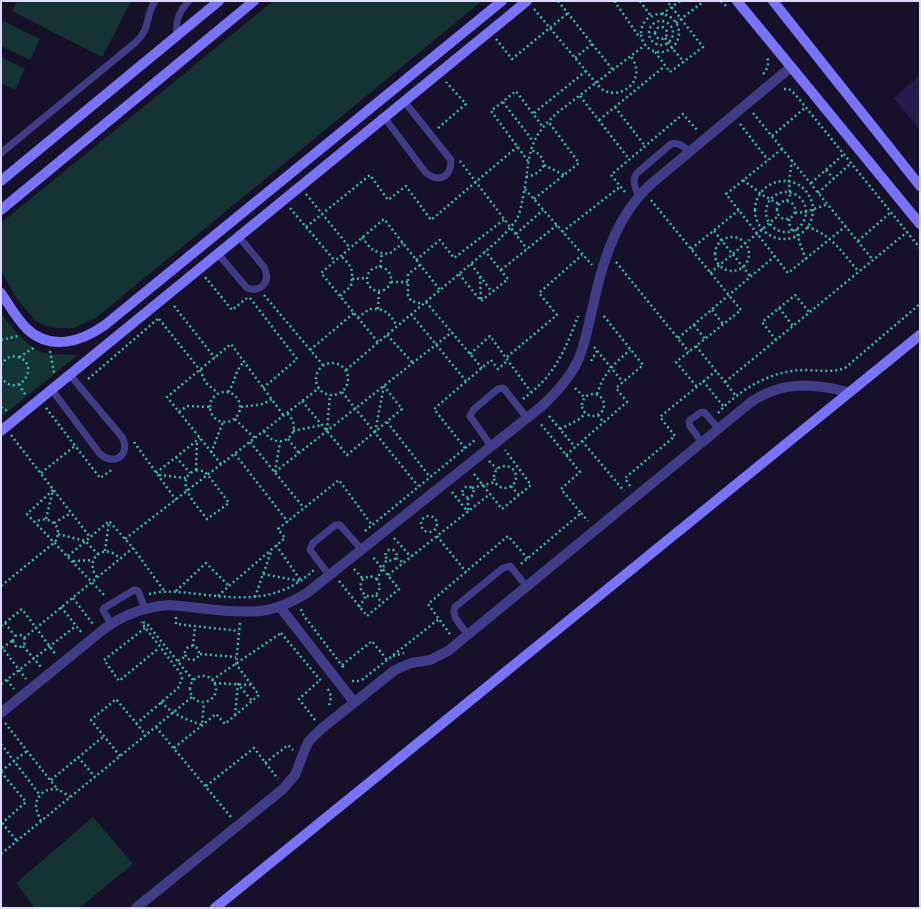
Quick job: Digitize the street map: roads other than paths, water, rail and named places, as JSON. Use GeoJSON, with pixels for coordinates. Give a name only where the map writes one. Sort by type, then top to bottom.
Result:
{"type":"FeatureCollection","features":[{"type":"Feature","properties":{"kind":"street"},"geometry":{"type":"LineString","coordinates":[[1,181],[219,1]]}},
{"type":"Feature","properties":{"kind":"street"},"geometry":{"type":"LineString","coordinates":[[1,210],[254,1]]}},
{"type":"Feature","properties":{"kind":"street"},"geometry":{"type":"LineString","coordinates":[[1,293],[20,321],[38,337],[60,342],[84,338],[105,325],[502,1]]}},
{"type":"Feature","properties":{"kind":"street"},"geometry":{"type":"LineString","coordinates":[[736,1],[920,224]]}},
{"type":"Feature","properties":{"kind":"street"},"geometry":{"type":"LineString","coordinates":[[773,1],[920,186]]}},
{"type":"Feature","properties":{"kind":"street"},"geometry":{"type":"LineString","coordinates":[[1,431],[384,117],[530,4]]}},
{"type":"Feature","properties":{"kind":"street"},"geometry":{"type":"LineString","coordinates":[[1,713],[111,624],[127,614],[146,613],[169,605],[255,611],[280,607],[294,601],[333,576],[496,445],[556,392],[569,376],[579,359],[585,341],[600,275],[621,222],[638,196],[791,67]]}},
{"type":"Feature","properties":{"kind":"street"},"geometry":{"type":"LineString","coordinates":[[215,908],[920,335]]}},
{"type":"Feature","properties":{"kind":"street"},"geometry":{"type":"LineString","coordinates":[[136,908],[290,782],[309,741],[354,702],[402,666],[430,660],[448,651],[760,396],[782,387],[794,386],[821,387],[848,392]]}},
{"type":"Feature","properties":{"kind":"street"},"geometry":{"type":"LineString","coordinates":[[280,607],[354,702]]}},
{"type":"Feature","properties":{"kind":"lane"},"geometry":{"type":"LineString","coordinates":[[1,153],[136,42],[146,31],[151,8],[155,1]]}},
{"type":"Feature","properties":{"kind":"lane"},"geometry":{"type":"LineString","coordinates":[[177,36],[177,20],[180,12],[189,1]]}},
{"type":"Feature","properties":{"kind":"lane"},"geometry":{"type":"LineString","coordinates":[[384,117],[426,173],[432,177],[440,178],[447,175],[451,168],[451,160],[404,101]]}},
{"type":"Feature","properties":{"kind":"lane"},"geometry":{"type":"LineString","coordinates":[[638,196],[634,183],[635,175],[669,145],[675,143],[681,145],[690,152]]}},
{"type":"Feature","properties":{"kind":"lane"},"geometry":{"type":"LineString","coordinates":[[218,254],[247,288],[252,290],[264,285],[267,279],[264,267],[239,237]]}},
{"type":"Feature","properties":{"kind":"lane"},"geometry":{"type":"LineString","coordinates":[[52,390],[105,458],[111,460],[117,459],[122,455],[125,449],[125,443],[122,437],[70,375]]}},
{"type":"Feature","properties":{"kind":"lane"},"geometry":{"type":"LineString","coordinates":[[496,445],[482,434],[470,416],[473,410],[500,388],[505,390],[527,418]]}},
{"type":"Feature","properties":{"kind":"lane"},"geometry":{"type":"LineString","coordinates":[[702,442],[690,426],[690,420],[704,412],[719,429]]}},
{"type":"Feature","properties":{"kind":"lane"},"geometry":{"type":"LineString","coordinates":[[333,576],[320,564],[310,550],[311,546],[333,527],[340,525],[364,550]]}},
{"type":"Feature","properties":{"kind":"lane"},"geometry":{"type":"LineString","coordinates":[[468,635],[454,613],[455,607],[506,566],[510,566],[527,587]]}},
{"type":"Feature","properties":{"kind":"lane"},"geometry":{"type":"LineString","coordinates":[[111,624],[103,609],[104,607],[134,590],[138,591],[146,613]]}}]}
